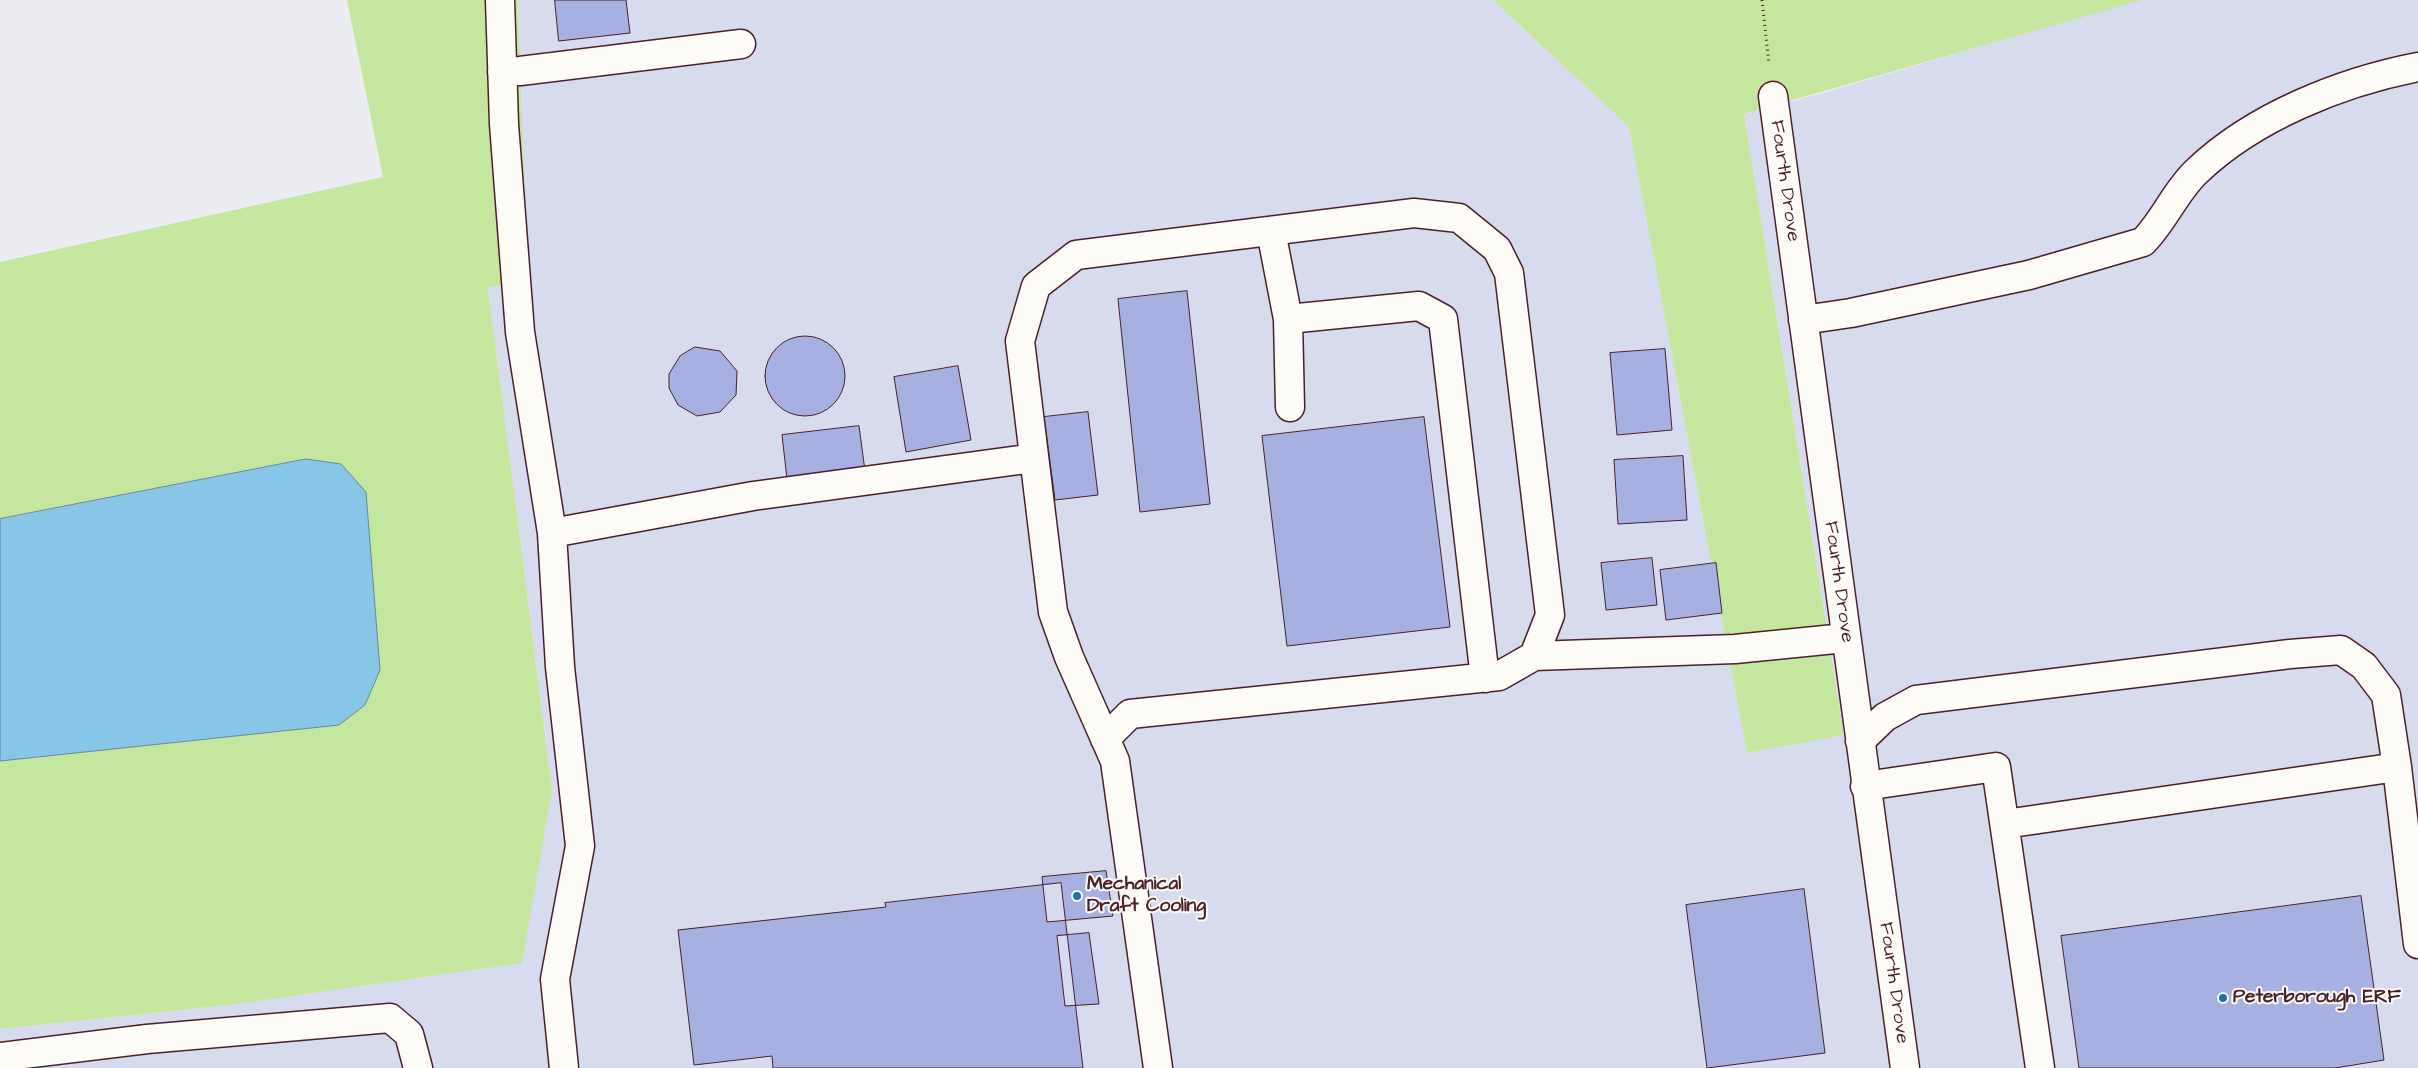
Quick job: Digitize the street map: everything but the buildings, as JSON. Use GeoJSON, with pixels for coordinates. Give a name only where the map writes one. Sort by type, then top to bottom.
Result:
{"type":"FeatureCollection","features":[{"type":"Feature","properties":{"kind":"lane"},"geometry":{"type":"LineString","coordinates":[[500,0],[502,72],[520,332],[552,533],[560,667],[580,846],[555,980],[564,1068]]}},
{"type":"Feature","properties":{"kind":"lane"},"geometry":{"type":"LineString","coordinates":[[502,72],[741,44]]}},
{"type":"Feature","properties":{"kind":"lane"},"geometry":{"type":"LineString","coordinates":[[1803,320],[1851,313],[2029,275],[2143,242],[2154,231],[2195,173],[2234,143],[2293,108],[2383,74],[2418,67]]}},
{"type":"Feature","properties":{"kind":"lane","name":"Fourth Drove"},"geometry":{"type":"LineString","coordinates":[[1773,96],[1865,786],[1905,1068]]}},
{"type":"Feature","properties":{"kind":"lane"},"geometry":{"type":"LineString","coordinates":[[1158,1068],[1115,762],[1069,657],[1053,612],[1020,341],[1036,286],[1076,255],[1414,214],[1459,218],[1497,249],[1509,273],[1550,615],[1534,656]]}},
{"type":"Feature","properties":{"kind":"lane"},"geometry":{"type":"LineString","coordinates":[[1271,231],[1288,319],[1290,408]]}},
{"type":"Feature","properties":{"kind":"lane"},"geometry":{"type":"LineString","coordinates":[[1288,319],[1419,306],[1443,319],[1485,678]]}},
{"type":"Feature","properties":{"kind":"lane"},"geometry":{"type":"LineString","coordinates":[[552,533],[753,496],[1034,458]]}},
{"type":"Feature","properties":{"kind":"lane"},"geometry":{"type":"LineString","coordinates":[[1105,739],[1130,714],[1499,676],[1534,656],[1735,649],[1846,638]]}},
{"type":"Feature","properties":{"kind":"lane"},"geometry":{"type":"LineString","coordinates":[[1860,741],[1885,716],[1916,700],[2290,654],[2341,650],[2364,666],[2386,696],[2397,767],[2418,944]]}},
{"type":"Feature","properties":{"kind":"lane"},"geometry":{"type":"LineString","coordinates":[[1865,786],[1996,766],[2040,1068]]}},
{"type":"Feature","properties":{"kind":"lane"},"geometry":{"type":"LineString","coordinates":[[2005,824],[2397,767]]}},
{"type":"Feature","properties":{"kind":"lane"},"geometry":{"type":"LineString","coordinates":[[0,1057],[147,1039],[390,1018],[409,1034],[418,1068]]}},
{"type":"Feature","properties":{"kind":"path"},"geometry":{"type":"LineString","coordinates":[[1762,0],[1773,96]]}},
{"type":"Feature","properties":{"kind":"shaded area"},"geometry":{"type":"Polygon","coordinates":[[[518,0],[1493,0],[1629,127],[1747,753],[1844,734],[1744,114],[1826,92],[2137,0],[2418,0],[2418,1068],[0,1068],[0,1029],[229,1005],[552,790],[488,287],[528,284],[518,0]]]}},
{"type":"Feature","properties":{"kind":"green space"},"geometry":{"type":"Polygon","coordinates":[[[347,0],[518,0],[528,284],[488,287],[552,790],[522,963],[229,1005],[0,1029],[0,262],[383,177],[347,0]]]}},
{"type":"Feature","properties":{"kind":"green space"},"geometry":{"type":"Polygon","coordinates":[[[1493,0],[2142,0],[1744,114],[1844,735],[1747,753],[1629,127],[1493,0]]]}},
{"type":"Feature","properties":{"kind":"water"},"geometry":{"type":"Polygon","coordinates":[[[306,459],[341,464],[366,492],[380,670],[365,705],[339,725],[0,761],[0,519],[306,459]]]}},
{"type":"Feature","properties":{"kind":"place","name":"Mechanical Draft Cooling"},"geometry":{"type":"Point","coordinates":[1077,896]}},
{"type":"Feature","properties":{"kind":"place","name":"Peterborough ERF"},"geometry":{"type":"Point","coordinates":[2223,998]}}]}
